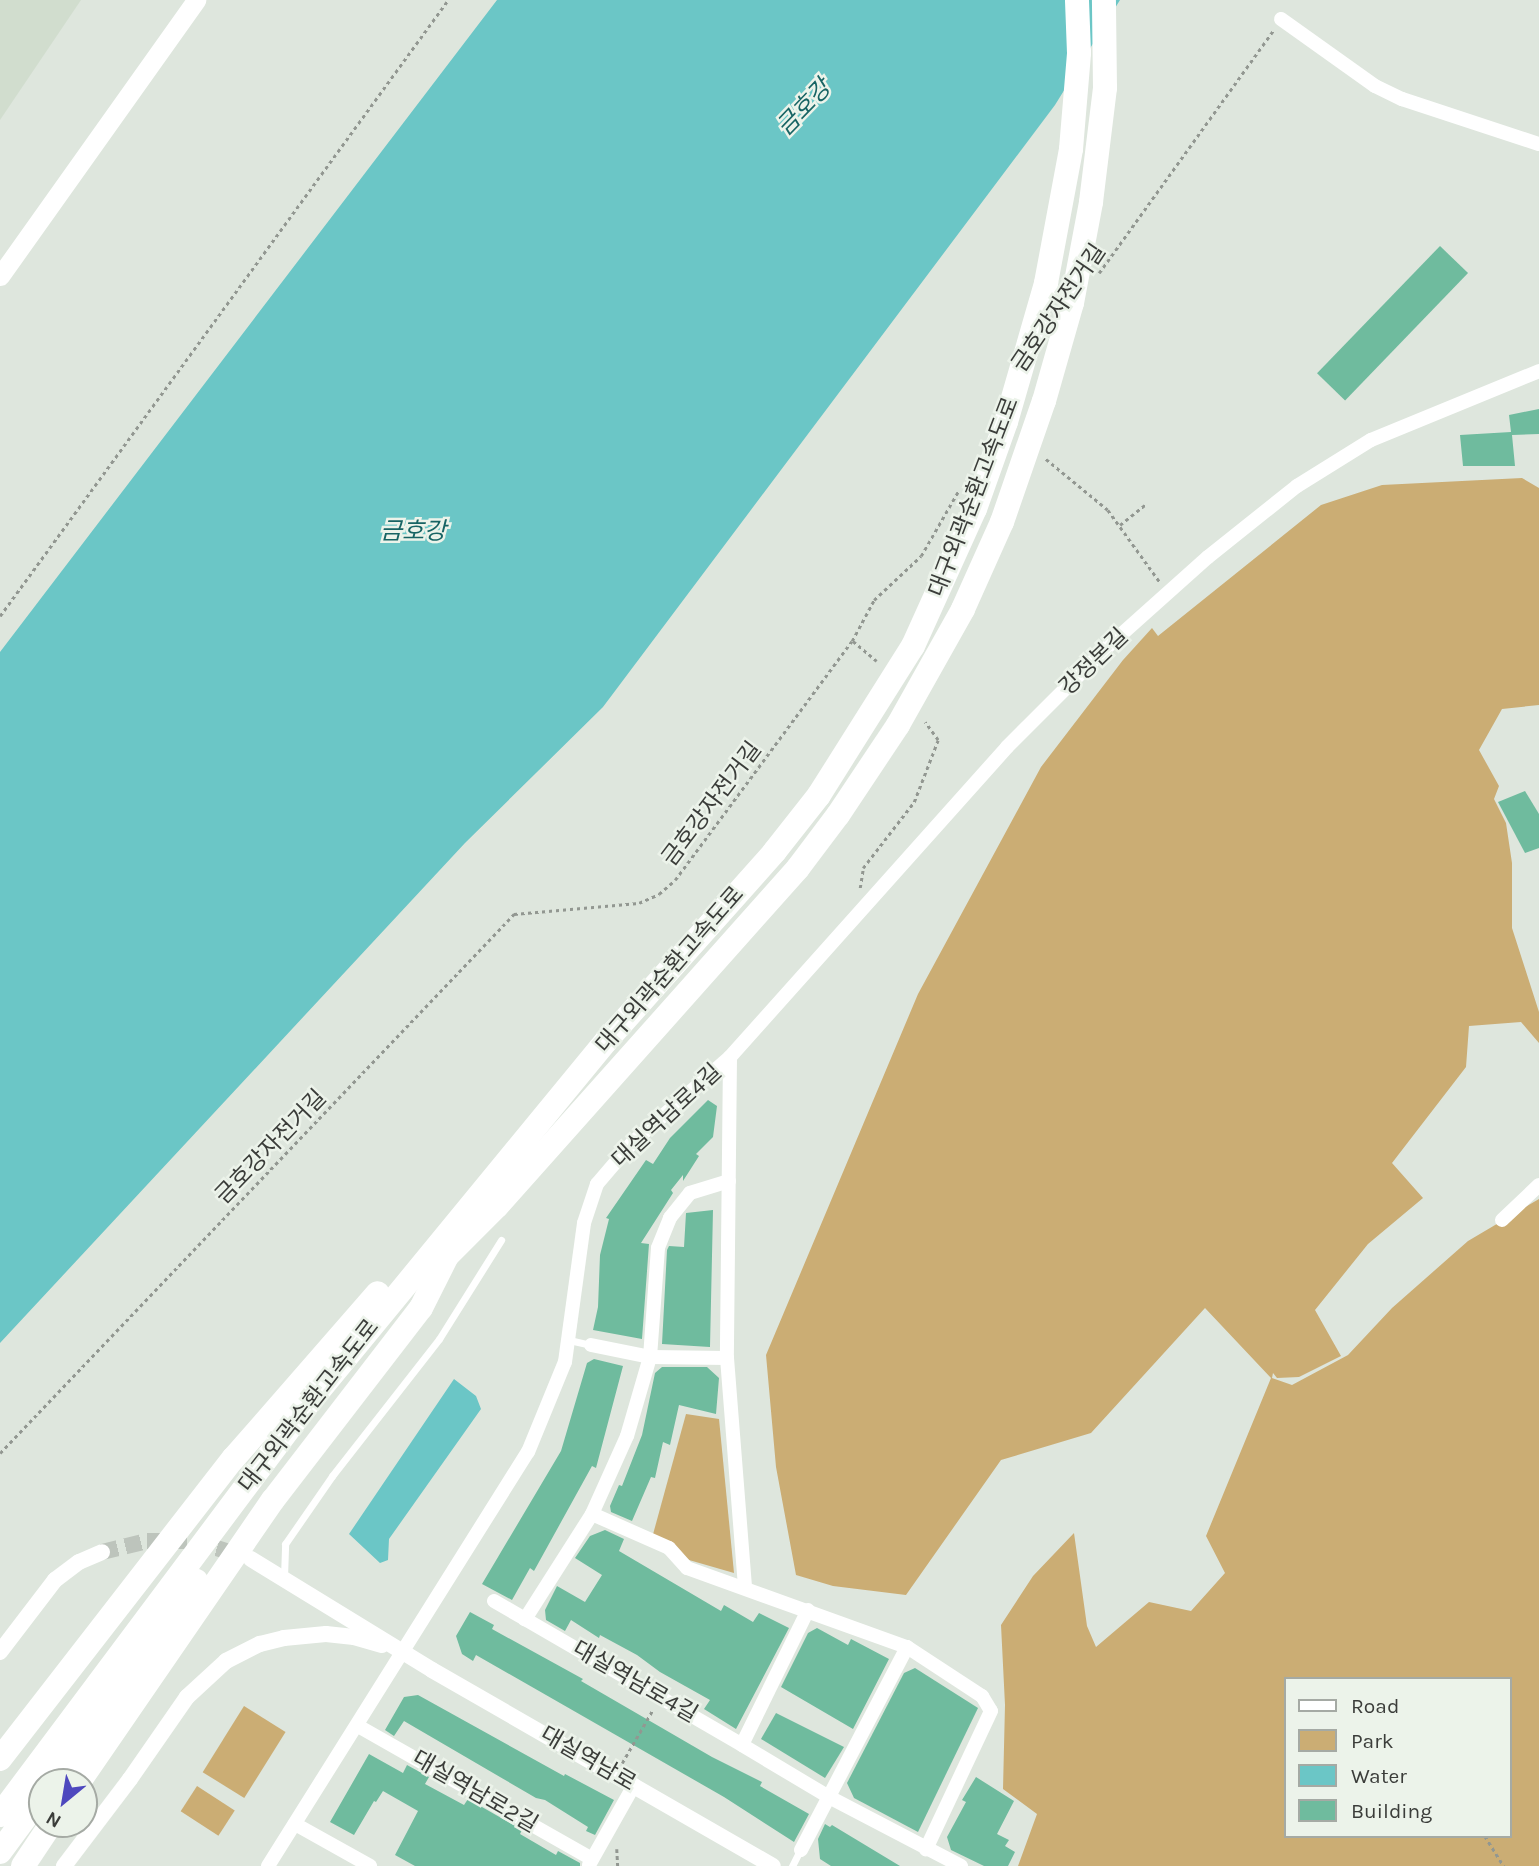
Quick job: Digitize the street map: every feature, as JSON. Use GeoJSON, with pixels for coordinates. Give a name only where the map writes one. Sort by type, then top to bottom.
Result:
{"type":"FeatureCollection","features":[{"type":"Feature","properties":{"kind":"highway","name":"대구외곽순환고속도로"},"geometry":{"type":"LineString","coordinates":[[61,1768],[258,1494],[447,1256],[606,1041],[775,851],[825,785],[913,646],[975,509],[1026,359],[1058,233],[1071,149],[1079,53],[1077,0]]}},
{"type":"Feature","properties":{"kind":"highway","name":"대구외곽순환고속도로"},"geometry":{"type":"LineString","coordinates":[[0,1815],[303,1410],[453,1226],[490,1199],[625,1063],[798,868],[838,816],[898,725],[963,609],[1002,522],[1044,401],[1072,303],[1091,202],[1105,88],[1104,0]]}},
{"type":"Feature","properties":{"kind":"highway"},"geometry":{"type":"LineString","coordinates":[[0,1759],[233,1459],[418,1247],[453,1226]]}},
{"type":"Feature","properties":{"kind":"highway"},"geometry":{"type":"LineString","coordinates":[[89,1768],[273,1500],[421,1308],[447,1256]]}},
{"type":"Feature","properties":{"kind":"highway"},"geometry":{"type":"LineString","coordinates":[[0,1852],[28,1814]]}},
{"type":"Feature","properties":{"kind":"highway"},"geometry":{"type":"LineString","coordinates":[[23,1866],[42,1838]]}},
{"type":"Feature","properties":{"kind":"main road"},"geometry":{"type":"LineString","coordinates":[[0,276],[196,0]]}},
{"type":"Feature","properties":{"kind":"street"},"geometry":{"type":"LineString","coordinates":[[1281,19],[1375,86],[1393,95],[1539,144]]}},
{"type":"Feature","properties":{"kind":"street","name":"강정본길"},"geometry":{"type":"LineString","coordinates":[[730,1057],[1007,747],[1105,649],[1168,593],[1297,486],[1371,440],[1539,371]]}},
{"type":"Feature","properties":{"kind":"street","name":"대실역남로4길"},"geometry":{"type":"LineString","coordinates":[[730,1057],[727,1358],[745,1588]]}},
{"type":"Feature","properties":{"kind":"street","name":"대실역남로4길"},"geometry":{"type":"LineString","coordinates":[[404,1652],[528,1452],[565,1362],[584,1223],[597,1184],[632,1143],[730,1057]]}},
{"type":"Feature","properties":{"kind":"street"},"geometry":{"type":"LineString","coordinates":[[525,1619],[592,1514],[627,1436],[650,1357],[659,1248],[670,1218],[690,1194],[729,1181]]}},
{"type":"Feature","properties":{"kind":"street"},"geometry":{"type":"LineString","coordinates":[[1502,1220],[1539,1185]]}},
{"type":"Feature","properties":{"kind":"street"},"geometry":{"type":"LineString","coordinates":[[591,1345],[650,1357],[727,1358]]}},
{"type":"Feature","properties":{"kind":"street"},"geometry":{"type":"LineString","coordinates":[[592,1514],[669,1548],[687,1568],[808,1609],[907,1647],[982,1696],[991,1711],[926,1849]]}},
{"type":"Feature","properties":{"kind":"street"},"geometry":{"type":"LineString","coordinates":[[0,1652],[55,1580],[79,1562],[102,1552]]}},
{"type":"Feature","properties":{"kind":"street"},"geometry":{"type":"LineString","coordinates":[[251,1559],[404,1652]]}},
{"type":"Feature","properties":{"kind":"street","name":"대실역남로4길"},"geometry":{"type":"LineString","coordinates":[[494,1601],[829,1797],[961,1866]]}},
{"type":"Feature","properties":{"kind":"street"},"geometry":{"type":"LineString","coordinates":[[742,1745],[808,1609]]}},
{"type":"Feature","properties":{"kind":"street"},"geometry":{"type":"LineString","coordinates":[[64,1866],[130,1779],[187,1697],[226,1661],[272,1641],[326,1634],[355,1637],[404,1652]]}},
{"type":"Feature","properties":{"kind":"street"},"geometry":{"type":"LineString","coordinates":[[801,1850],[907,1647]]}},
{"type":"Feature","properties":{"kind":"street"},"geometry":{"type":"LineString","coordinates":[[268,1866],[404,1652]]}},
{"type":"Feature","properties":{"kind":"street","name":"대실역남로"},"geometry":{"type":"LineString","coordinates":[[404,1652],[773,1866]]}},
{"type":"Feature","properties":{"kind":"street","name":"대실역남로2길"},"geometry":{"type":"LineString","coordinates":[[358,1726],[590,1862],[634,1785]]}},
{"type":"Feature","properties":{"kind":"street"},"geometry":{"type":"LineString","coordinates":[[295,1824],[370,1866]]}},
{"type":"Feature","properties":{"kind":"lane"},"geometry":{"type":"LineString","coordinates":[[284,1577],[285,1544],[332,1476],[439,1339],[501,1240]]}},
{"type":"Feature","properties":{"kind":"lane"},"geometry":{"type":"LineString","coordinates":[[569,1340],[591,1345]]}},
{"type":"Feature","properties":{"kind":"lane"},"geometry":{"type":"LineString","coordinates":[[792,1866],[801,1850]]}},
{"type":"Feature","properties":{"kind":"path"},"geometry":{"type":"LineString","coordinates":[[0,616],[448,0]]}},
{"type":"Feature","properties":{"kind":"path","name":"금호강자전거길"},"geometry":{"type":"LineString","coordinates":[[1093,281],[1170,178],[1281,19]]}},
{"type":"Feature","properties":{"kind":"path"},"geometry":{"type":"LineString","coordinates":[[1045,458],[1108,510],[1168,593]]}},
{"type":"Feature","properties":{"kind":"path","name":"금호강자전거길"},"geometry":{"type":"LineString","coordinates":[[0,1453],[514,914],[621,906],[659,894],[675,880],[852,641],[874,600],[921,556],[960,487]]}},
{"type":"Feature","properties":{"kind":"path"},"geometry":{"type":"LineString","coordinates":[[1119,525],[1145,505]]}},
{"type":"Feature","properties":{"kind":"path"},"geometry":{"type":"LineString","coordinates":[[852,641],[881,666]]}},
{"type":"Feature","properties":{"kind":"path"},"geometry":{"type":"LineString","coordinates":[[856,919],[863,868],[914,802],[938,740],[922,718]]}},
{"type":"Feature","properties":{"kind":"path"},"geometry":{"type":"LineString","coordinates":[[615,1775],[660,1696]]}},
{"type":"Feature","properties":{"kind":"path"},"geometry":{"type":"LineString","coordinates":[[1486,1838],[1504,1866]]}},
{"type":"Feature","properties":{"kind":"path"},"geometry":{"type":"LineString","coordinates":[[615,1839],[618,1866]]}},
{"type":"Feature","properties":{"kind":"shaded area"},"geometry":{"type":"Polygon","coordinates":[[[0,0],[81,0],[0,120],[0,0]]]}},
{"type":"Feature","properties":{"kind":"green space"},"geometry":{"type":"Polygon","coordinates":[[[1522,478],[1539,488],[1539,705],[1502,709],[1479,750],[1499,786],[1494,799],[1506,823],[1512,863],[1512,928],[1539,1012],[1539,1043],[1521,1022],[1469,1026],[1466,1067],[1392,1163],[1423,1198],[1368,1244],[1315,1310],[1341,1356],[1299,1377],[1277,1378],[1273,1373],[1272,1378],[1292,1385],[1348,1355],[1392,1308],[1468,1241],[1539,1199],[1539,1866],[1018,1866],[1037,1814],[1003,1789],[1005,1705],[1001,1625],[1033,1576],[1074,1533],[1087,1626],[1096,1647],[1149,1602],[1191,1611],[1225,1573],[1206,1536],[1271,1378],[1205,1308],[1091,1433],[1001,1460],[906,1595],[833,1586],[796,1575],[776,1467],[766,1355],[918,994],[1041,767],[1123,660],[1152,628],[1158,636],[1321,505],[1382,485],[1522,478]]]}},
{"type":"Feature","properties":{"kind":"green space"},"geometry":{"type":"Polygon","coordinates":[[[686,1414],[719,1419],[734,1573],[689,1560],[652,1538],[686,1414]]]}},
{"type":"Feature","properties":{"kind":"green space"},"geometry":{"type":"Polygon","coordinates":[[[244,1706],[286,1732],[244,1798],[203,1772],[244,1706]]]}},
{"type":"Feature","properties":{"kind":"green space"},"geometry":{"type":"Polygon","coordinates":[[[197,1786],[235,1811],[218,1836],[181,1811],[197,1786]]]}},
{"type":"Feature","properties":{"kind":"water","name":"금호강"},"geometry":{"type":"Polygon","coordinates":[[[497,0],[1120,0],[1055,105],[603,707],[465,843],[0,1343],[0,652],[497,0]]]}},
{"type":"Feature","properties":{"kind":"water"},"geometry":{"type":"Polygon","coordinates":[[[454,1379],[476,1396],[481,1409],[389,1539],[388,1560],[380,1563],[349,1534],[454,1379]]]}},
{"type":"Feature","properties":{"kind":"building"},"geometry":{"type":"Polygon","coordinates":[[[1440,246],[1468,273],[1345,400],[1317,373],[1440,246]]]}},
{"type":"Feature","properties":{"kind":"building"},"geometry":{"type":"Polygon","coordinates":[[[1539,409],[1539,434],[1512,435],[1515,466],[1463,466],[1460,435],[1511,432],[1509,415],[1539,409]]]}},
{"type":"Feature","properties":{"kind":"building"},"geometry":{"type":"Polygon","coordinates":[[[1525,791],[1539,814],[1539,848],[1525,853],[1498,802],[1525,791]]]}},
{"type":"Feature","properties":{"kind":"building"},"geometry":{"type":"Polygon","coordinates":[[[708,1100],[717,1106],[713,1137],[696,1154],[699,1156],[683,1181],[683,1175],[671,1190],[673,1193],[641,1243],[649,1244],[642,1339],[593,1330],[598,1307],[600,1255],[609,1219],[606,1218],[646,1160],[653,1164],[670,1138],[708,1100]]]}},
{"type":"Feature","properties":{"kind":"building"},"geometry":{"type":"Polygon","coordinates":[[[713,1210],[710,1347],[662,1344],[667,1250],[669,1246],[684,1247],[686,1213],[713,1210]]]}},
{"type":"Feature","properties":{"kind":"building"},"geometry":{"type":"Polygon","coordinates":[[[594,1359],[623,1366],[596,1468],[592,1466],[534,1571],[530,1568],[512,1600],[482,1584],[561,1451],[587,1363],[594,1359]]]}},
{"type":"Feature","properties":{"kind":"building"},"geometry":{"type":"Polygon","coordinates":[[[662,1367],[707,1367],[719,1378],[716,1414],[679,1405],[670,1445],[663,1442],[655,1478],[651,1477],[632,1521],[611,1512],[610,1506],[619,1485],[622,1486],[642,1435],[655,1373],[662,1367]]]}},
{"type":"Feature","properties":{"kind":"building"},"geometry":{"type":"Polygon","coordinates":[[[605,1530],[624,1539],[619,1551],[721,1611],[724,1605],[753,1622],[759,1613],[789,1628],[736,1729],[704,1709],[710,1700],[660,1672],[637,1655],[600,1635],[599,1638],[571,1620],[565,1631],[546,1620],[545,1610],[557,1586],[585,1602],[602,1575],[575,1558],[590,1536],[605,1530]]]}},
{"type":"Feature","properties":{"kind":"building"},"geometry":{"type":"Polygon","coordinates":[[[470,1612],[494,1625],[492,1629],[583,1679],[581,1681],[712,1757],[762,1782],[760,1786],[809,1814],[794,1842],[724,1797],[476,1655],[473,1661],[462,1654],[456,1636],[470,1612]]]}},
{"type":"Feature","properties":{"kind":"building"},"geometry":{"type":"Polygon","coordinates":[[[817,1628],[848,1645],[851,1639],[889,1659],[853,1729],[781,1687],[808,1633],[817,1628]]]}},
{"type":"Feature","properties":{"kind":"building"},"geometry":{"type":"Polygon","coordinates":[[[915,1668],[978,1708],[918,1832],[854,1798],[847,1783],[904,1673],[915,1668]]]}},
{"type":"Feature","properties":{"kind":"building"},"geometry":{"type":"Polygon","coordinates":[[[418,1695],[564,1776],[565,1774],[614,1800],[595,1835],[586,1831],[588,1827],[545,1800],[536,1798],[404,1721],[394,1736],[385,1730],[404,1697],[418,1695]]]}},
{"type":"Feature","properties":{"kind":"building"},"geometry":{"type":"Polygon","coordinates":[[[776,1713],[844,1747],[825,1778],[761,1739],[776,1713]]]}},
{"type":"Feature","properties":{"kind":"building"},"geometry":{"type":"Polygon","coordinates":[[[369,1754],[403,1773],[407,1765],[429,1777],[425,1784],[464,1805],[468,1799],[522,1830],[520,1834],[556,1855],[558,1851],[580,1863],[580,1866],[415,1866],[395,1855],[418,1811],[383,1791],[354,1835],[330,1822],[369,1754]]]}},
{"type":"Feature","properties":{"kind":"building"},"geometry":{"type":"Polygon","coordinates":[[[976,1777],[1014,1801],[997,1834],[1009,1840],[1005,1846],[1015,1852],[1008,1866],[984,1866],[951,1850],[947,1837],[966,1802],[962,1800],[976,1777]]]}},
{"type":"Feature","properties":{"kind":"building"},"geometry":{"type":"Polygon","coordinates":[[[825,1824],[830,1827],[832,1825],[900,1866],[831,1866],[820,1859],[818,1839],[825,1824]]]}},
{"type":"Feature","properties":{"kind":"tunnel"},"geometry":{"type":"LineString","coordinates":[[102,1552],[147,1541],[194,1541],[242,1556]]}}]}
